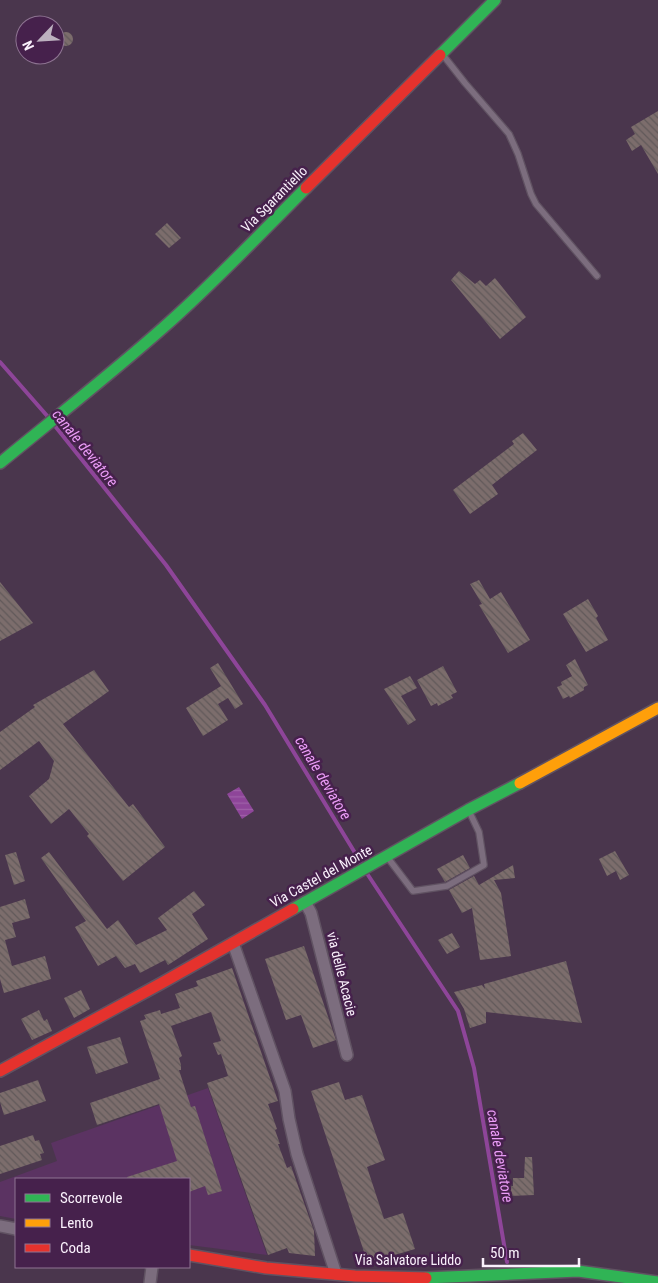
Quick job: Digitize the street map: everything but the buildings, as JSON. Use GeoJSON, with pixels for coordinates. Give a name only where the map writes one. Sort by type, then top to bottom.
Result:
{"type":"FeatureCollection","features":[{"type":"Feature","properties":{"kind":"street","name":"Via Sgarantiello"},"geometry":{"type":"LineString","coordinates":[[0,463],[42,431],[164,327],[207,287],[495,0]]}},
{"type":"Feature","properties":{"kind":"street","name":"Via Castel del Monte"},"geometry":{"type":"LineString","coordinates":[[0,1071],[233,943],[468,810],[658,708]]}},
{"type":"Feature","properties":{"kind":"street","name":"via delle Acacie"},"geometry":{"type":"LineString","coordinates":[[305,902],[311,913],[347,1055]]}},
{"type":"Feature","properties":{"kind":"street"},"geometry":{"type":"LineString","coordinates":[[233,943],[285,1091],[297,1154],[336,1274]]}},
{"type":"Feature","properties":{"kind":"street"},"geometry":{"type":"LineString","coordinates":[[0,1226],[15,1229]]}},
{"type":"Feature","properties":{"kind":"street","name":"Via Salvatore Liddo"},"geometry":{"type":"LineString","coordinates":[[190,1255],[266,1268],[402,1280],[578,1271],[658,1282]]}},
{"type":"Feature","properties":{"kind":"street"},"geometry":{"type":"LineString","coordinates":[[150,1283],[152,1268]]}},
{"type":"Feature","properties":{"kind":"lane"},"geometry":{"type":"LineString","coordinates":[[442,53],[465,84],[509,134],[536,204],[596,276]]}},
{"type":"Feature","properties":{"kind":"lane"},"geometry":{"type":"LineString","coordinates":[[387,856],[413,891],[447,886],[484,865],[479,832],[468,810]]}},
{"type":"Feature","properties":{"kind":"shaded area"},"geometry":{"type":"Polygon","coordinates":[[[239,787],[254,811],[242,819],[227,794],[239,787]]]}},
{"type":"Feature","properties":{"kind":"shaded area"},"geometry":{"type":"Polygon","coordinates":[[[208,1088],[267,1255],[190,1245],[190,1178],[15,1178],[15,1219],[0,1216],[0,1182],[57,1161],[51,1143],[208,1088]]]}},
{"type":"Feature","properties":{"kind":"waterway","name":"canale deviatore"},"geometry":{"type":"LineString","coordinates":[[0,362],[49,418]]}},
{"type":"Feature","properties":{"kind":"waterway","name":"canale deviatore"},"geometry":{"type":"LineString","coordinates":[[55,426],[166,565],[265,705],[363,866]]}},
{"type":"Feature","properties":{"kind":"waterway","name":"canale deviatore"},"geometry":{"type":"LineString","coordinates":[[366,872],[458,1011],[474,1068],[507,1262]]}},
{"type":"Feature","properties":{"kind":"traffic: fast"},"geometry":{"type":"LineString","coordinates":[[440,55],[495,0]]}},
{"type":"Feature","properties":{"kind":"traffic: fast"},"geometry":{"type":"LineString","coordinates":[[0,463],[103,379],[183,310],[306,188]]}},
{"type":"Feature","properties":{"kind":"traffic: fast"},"geometry":{"type":"LineString","coordinates":[[293,909],[468,810],[520,783]]}},
{"type":"Feature","properties":{"kind":"traffic: fast"},"geometry":{"type":"LineString","coordinates":[[426,1278],[578,1271],[658,1282]]}},
{"type":"Feature","properties":{"kind":"traffic: slow"},"geometry":{"type":"LineString","coordinates":[[520,783],[658,708]]}},
{"type":"Feature","properties":{"kind":"traffic: jam"},"geometry":{"type":"LineString","coordinates":[[306,188],[440,55]]}},
{"type":"Feature","properties":{"kind":"traffic: jam"},"geometry":{"type":"LineString","coordinates":[[0,1071],[293,909]]}},
{"type":"Feature","properties":{"kind":"traffic: jam"},"geometry":{"type":"LineString","coordinates":[[190,1255],[266,1268],[355,1276],[426,1278]]}}]}
